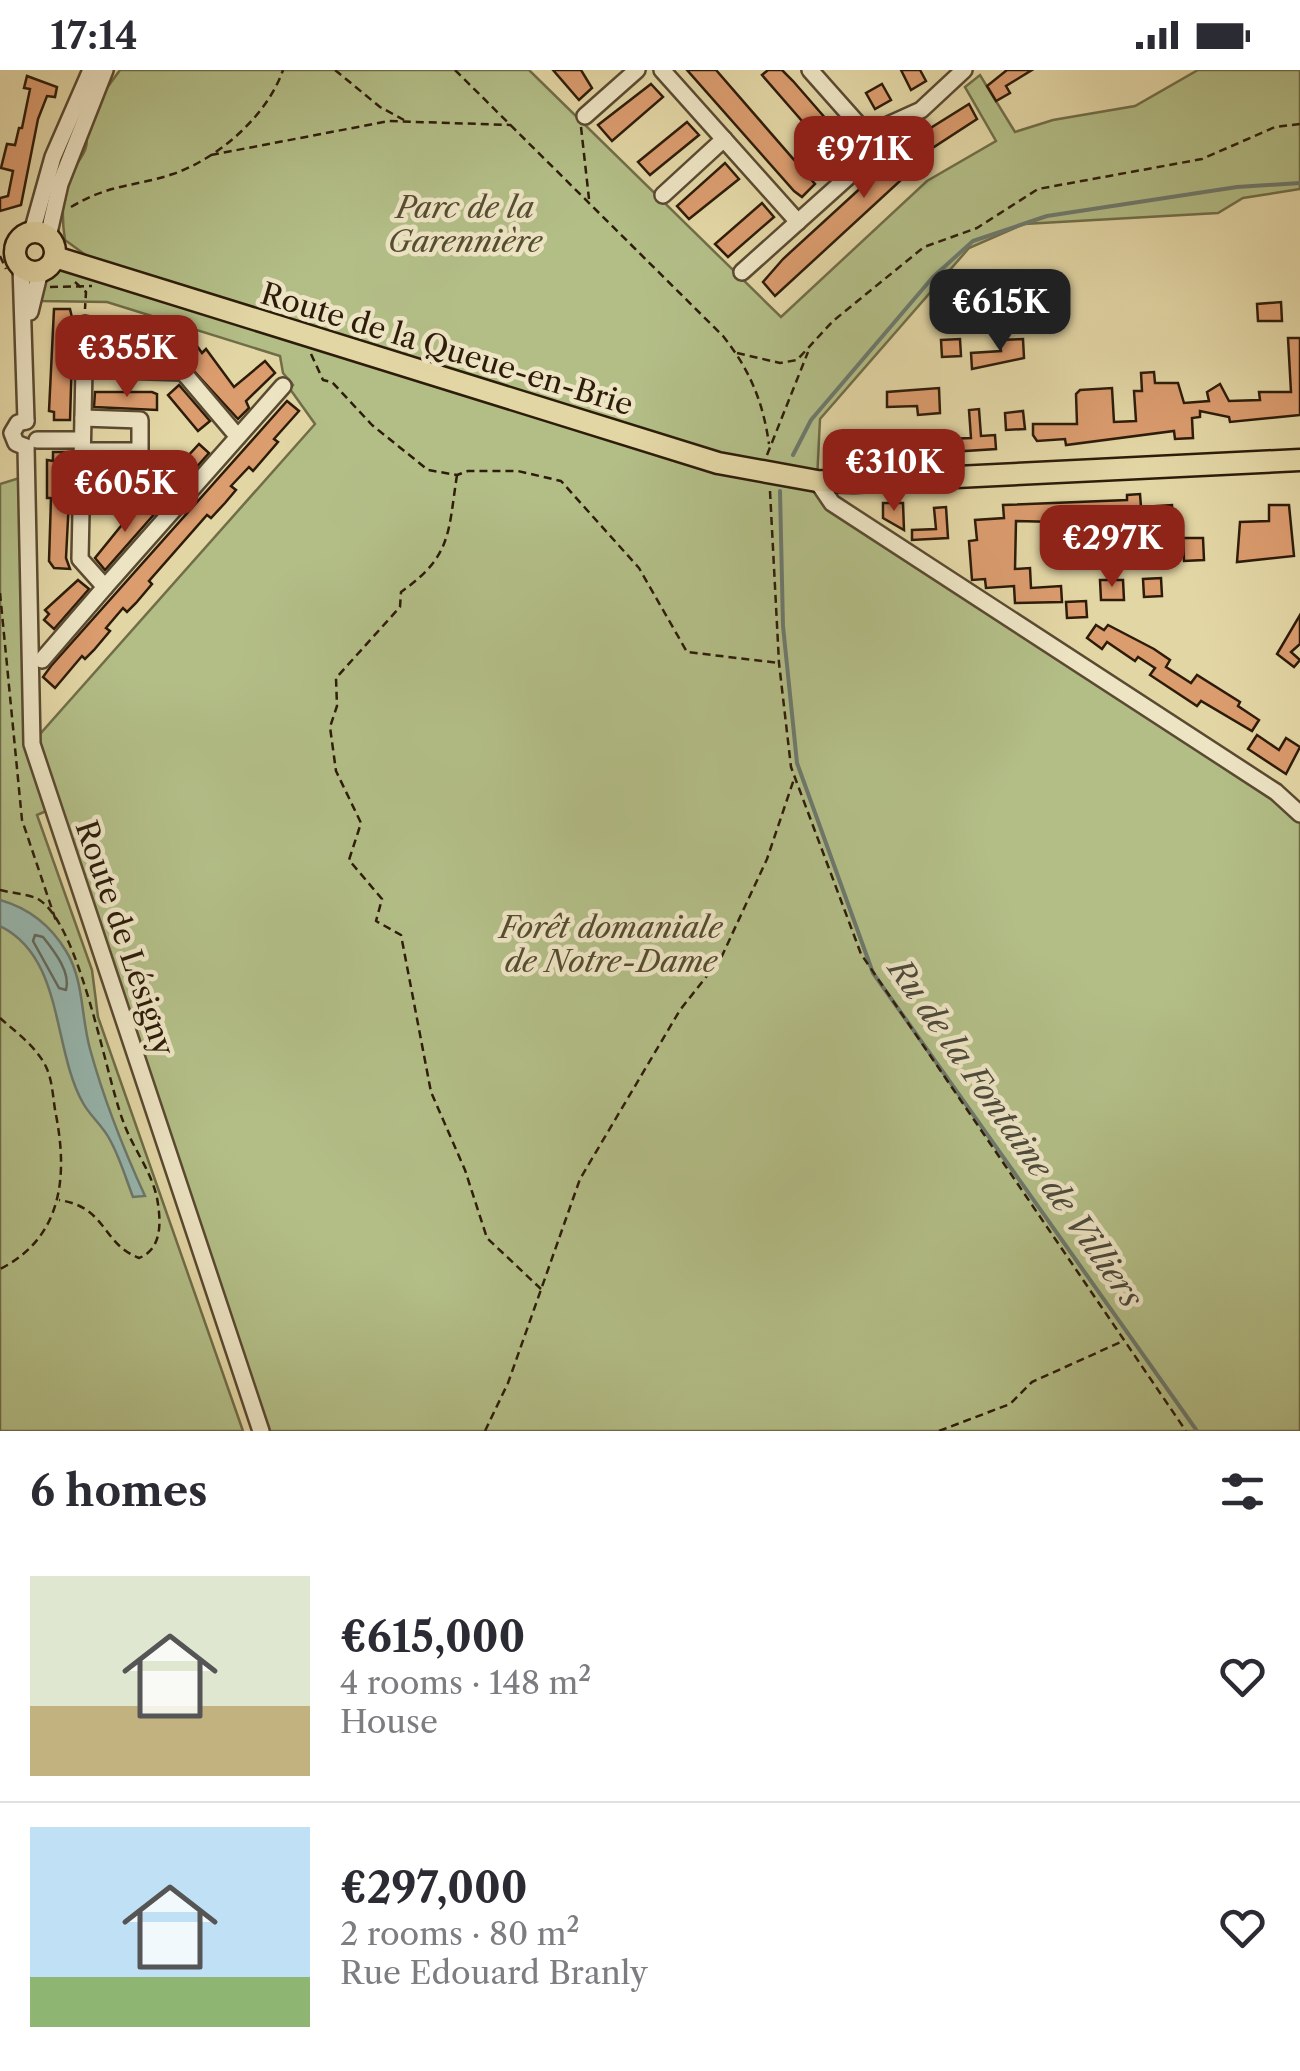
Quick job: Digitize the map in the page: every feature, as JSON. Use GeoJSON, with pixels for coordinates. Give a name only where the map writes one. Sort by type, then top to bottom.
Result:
{"type":"FeatureCollection","features":[{"type":"Feature","properties":{"kind":"main road","name":"Route de la Queue-en-Brie"},"geometry":{"type":"LineString","coordinates":[[30,250],[766,478],[817,481],[1300,460]]}},
{"type":"Feature","properties":{"kind":"street"},"geometry":{"type":"LineString","coordinates":[[606,70],[620,84]]}},
{"type":"Feature","properties":{"kind":"street"},"geometry":{"type":"LineString","coordinates":[[585,116],[637,70]]}},
{"type":"Feature","properties":{"kind":"street"},"geometry":{"type":"LineString","coordinates":[[662,70],[798,222]]}},
{"type":"Feature","properties":{"kind":"street"},"geometry":{"type":"LineString","coordinates":[[742,272],[868,159],[873,140],[810,70]]}},
{"type":"Feature","properties":{"kind":"street","name":"Route de Lésigny"},"geometry":{"type":"LineString","coordinates":[[93,72],[60,184],[30,250],[19,435],[32,744],[261,1431]]}},
{"type":"Feature","properties":{"kind":"street"},"geometry":{"type":"LineString","coordinates":[[868,134],[921,110],[957,73]]}},
{"type":"Feature","properties":{"kind":"street"},"geometry":{"type":"LineString","coordinates":[[662,195],[724,139]]}},
{"type":"Feature","properties":{"kind":"street"},"geometry":{"type":"LineString","coordinates":[[85,324],[80,559],[105,588]]}},
{"type":"Feature","properties":{"kind":"street"},"geometry":{"type":"LineString","coordinates":[[84,369],[182,372],[238,437]]}},
{"type":"Feature","properties":{"kind":"street"},"geometry":{"type":"LineString","coordinates":[[42,660],[283,386]]}},
{"type":"Feature","properties":{"kind":"street"},"geometry":{"type":"LineString","coordinates":[[19,435],[82,435]]}},
{"type":"Feature","properties":{"kind":"street"},"geometry":{"type":"LineString","coordinates":[[817,481],[832,503],[1276,792],[1300,814]]}},
{"type":"Feature","properties":{"kind":"path"},"geometry":{"type":"LineString","coordinates":[[65,211],[102,191],[175,174],[211,156],[255,116],[283,70]]}},
{"type":"Feature","properties":{"kind":"path"},"geometry":{"type":"LineString","coordinates":[[335,70],[380,107],[406,121]]}},
{"type":"Feature","properties":{"kind":"path"},"geometry":{"type":"LineString","coordinates":[[456,70],[737,353],[764,407],[769,444],[766,478],[779,663],[794,778],[861,954],[1186,1431]]}},
{"type":"Feature","properties":{"kind":"path"},"geometry":{"type":"LineString","coordinates":[[585,116],[580,119],[589,201]]}},
{"type":"Feature","properties":{"kind":"path"},"geometry":{"type":"LineString","coordinates":[[211,156],[406,121],[514,126]]}},
{"type":"Feature","properties":{"kind":"path"},"geometry":{"type":"LineString","coordinates":[[737,353],[786,364],[808,350],[832,321],[924,247],[976,228],[1038,189],[1202,159],[1274,127],[1300,124]]}},
{"type":"Feature","properties":{"kind":"path"},"geometry":{"type":"LineString","coordinates":[[80,265],[74,282],[86,292],[85,324]]}},
{"type":"Feature","properties":{"kind":"path"},"geometry":{"type":"LineString","coordinates":[[306,350],[314,356],[323,380],[332,382],[387,438],[428,470],[456,475],[468,471],[518,471],[561,481],[639,568],[686,652],[779,663]]}},
{"type":"Feature","properties":{"kind":"path"},"geometry":{"type":"LineString","coordinates":[[769,444],[797,386],[808,350]]}},
{"type":"Feature","properties":{"kind":"path"},"geometry":{"type":"LineString","coordinates":[[456,475],[446,550],[431,571],[401,592],[400,606],[336,678],[337,706],[330,727],[336,771],[361,823],[349,860],[382,899],[376,922],[401,935],[430,1092],[465,1170],[487,1238],[541,1290]]}},
{"type":"Feature","properties":{"kind":"path"},"geometry":{"type":"LineString","coordinates":[[0,593],[10,740],[22,820],[56,924],[88,988],[102,1059],[124,1126],[152,1186],[158,1242],[149,1254],[139,1258],[119,1247],[91,1210],[59,1200]]}},
{"type":"Feature","properties":{"kind":"path"},"geometry":{"type":"LineString","coordinates":[[486,1431],[580,1179],[680,1010],[721,958],[767,858],[794,778]]}},
{"type":"Feature","properties":{"kind":"path"},"geometry":{"type":"LineString","coordinates":[[0,890],[39,900],[56,924]]}},
{"type":"Feature","properties":{"kind":"path"},"geometry":{"type":"LineString","coordinates":[[0,1018],[28,1042],[48,1070],[62,1149],[59,1200],[39,1239],[0,1269]]}},
{"type":"Feature","properties":{"kind":"path"},"geometry":{"type":"LineString","coordinates":[[939,1431],[1010,1404],[1032,1382],[1123,1342]]}},
{"type":"Feature","properties":{"kind":"green space","name":"Forêt domaniale de Notre-Dame"},"geometry":{"type":"Polygon","coordinates":[[[120,70],[529,70],[781,317],[927,181],[996,141],[965,87],[980,75],[1015,132],[1053,120],[1135,106],[1198,70],[1300,70],[1300,189],[1243,198],[1218,213],[1024,224],[969,248],[820,419],[817,481],[830,504],[1271,795],[1300,820],[1300,1431],[261,1431],[53,808],[37,815],[92,970],[98,1017],[243,1431],[0,1431],[0,484],[26,476],[32,743],[315,424],[290,389],[293,385],[283,373],[280,356],[107,302],[41,301],[46,274],[87,256],[65,240],[65,190],[85,150],[85,131],[101,96],[120,70]]]}},
{"type":"Feature","properties":{"kind":"water"},"geometry":{"type":"Polygon","coordinates":[[[0,900],[46,926],[72,962],[95,1068],[145,1196],[133,1197],[110,1140],[83,1103],[73,1081],[46,981],[21,940],[0,926],[0,900]]]}},
{"type":"Feature","properties":{"kind":"building"},"geometry":{"type":"Polygon","coordinates":[[[553,70],[581,70],[592,88],[579,100],[553,70]]]}},
{"type":"Feature","properties":{"kind":"building"},"geometry":{"type":"Polygon","coordinates":[[[687,70],[716,70],[815,184],[802,197],[794,191],[687,70]]]}},
{"type":"Feature","properties":{"kind":"building"},"geometry":{"type":"Polygon","coordinates":[[[768,70],[782,70],[853,150],[841,162],[762,75],[768,70]]]}},
{"type":"Feature","properties":{"kind":"building"},"geometry":{"type":"Polygon","coordinates":[[[901,70],[920,70],[926,81],[911,90],[901,70]]]}},
{"type":"Feature","properties":{"kind":"building"},"geometry":{"type":"Polygon","coordinates":[[[1007,70],[1032,70],[1006,86],[1010,93],[996,101],[987,86],[1007,70]]]}},
{"type":"Feature","properties":{"kind":"building"},"geometry":{"type":"Polygon","coordinates":[[[27,76],[57,87],[55,97],[47,96],[38,119],[21,205],[0,211],[0,198],[8,196],[13,171],[1,168],[7,144],[15,145],[22,128],[30,89],[24,88],[27,76]]]}},
{"type":"Feature","properties":{"kind":"building"},"geometry":{"type":"Polygon","coordinates":[[[651,84],[663,97],[612,141],[598,125],[651,84]]]}},
{"type":"Feature","properties":{"kind":"building"},"geometry":{"type":"Polygon","coordinates":[[[882,84],[891,100],[875,109],[866,93],[882,84]]]}},
{"type":"Feature","properties":{"kind":"building"},"geometry":{"type":"Polygon","coordinates":[[[969,104],[977,119],[908,164],[913,169],[775,296],[763,282],[783,259],[866,183],[909,150],[905,144],[969,104]]]}},
{"type":"Feature","properties":{"kind":"building"},"geometry":{"type":"Polygon","coordinates":[[[687,122],[699,135],[650,175],[638,162],[687,122]]]}},
{"type":"Feature","properties":{"kind":"building"},"geometry":{"type":"Polygon","coordinates":[[[725,163],[739,179],[689,219],[677,206],[725,163]]]}},
{"type":"Feature","properties":{"kind":"building"},"geometry":{"type":"Polygon","coordinates":[[[762,203],[774,217],[728,257],[715,244],[762,203]]]}},
{"type":"Feature","properties":{"kind":"building"},"geometry":{"type":"Polygon","coordinates":[[[1281,302],[1282,321],[1258,321],[1257,304],[1281,302]]]}},
{"type":"Feature","properties":{"kind":"building"},"geometry":{"type":"Polygon","coordinates":[[[54,309],[70,309],[73,322],[70,420],[54,420],[54,412],[49,411],[54,309]]]}},
{"type":"Feature","properties":{"kind":"building"},"geometry":{"type":"Polygon","coordinates":[[[143,337],[144,343],[181,342],[180,358],[98,358],[98,338],[143,337]]]}},
{"type":"Feature","properties":{"kind":"building"},"geometry":{"type":"Polygon","coordinates":[[[1288,338],[1300,338],[1300,415],[1230,422],[1229,417],[1200,411],[1200,417],[1192,418],[1193,438],[1175,439],[1174,431],[1066,445],[1065,439],[1037,441],[1033,435],[1033,424],[1077,424],[1076,394],[1080,390],[1112,388],[1114,422],[1136,421],[1134,391],[1142,391],[1141,373],[1154,372],[1155,383],[1178,383],[1184,403],[1209,401],[1207,392],[1220,384],[1229,401],[1260,400],[1259,392],[1291,392],[1288,338]]]}},
{"type":"Feature","properties":{"kind":"building"},"geometry":{"type":"Polygon","coordinates":[[[960,339],[961,356],[942,357],[941,340],[960,339]]]}},
{"type":"Feature","properties":{"kind":"building"},"geometry":{"type":"Polygon","coordinates":[[[1023,339],[1024,358],[972,369],[971,353],[1001,351],[1000,340],[1023,339]]]}},
{"type":"Feature","properties":{"kind":"building"},"geometry":{"type":"Polygon","coordinates":[[[197,346],[202,353],[206,349],[234,387],[265,361],[275,373],[246,401],[249,408],[238,419],[182,358],[197,346]]]}},
{"type":"Feature","properties":{"kind":"building"},"geometry":{"type":"Polygon","coordinates":[[[179,385],[210,421],[198,431],[168,395],[179,385]]]}},
{"type":"Feature","properties":{"kind":"building"},"geometry":{"type":"Polygon","coordinates":[[[939,388],[940,413],[918,415],[917,406],[887,407],[887,392],[939,388]]]}},
{"type":"Feature","properties":{"kind":"building"},"geometry":{"type":"Polygon","coordinates":[[[95,392],[152,392],[157,394],[157,410],[94,407],[95,392]]]}},
{"type":"Feature","properties":{"kind":"building"},"geometry":{"type":"Polygon","coordinates":[[[287,401],[299,411],[274,439],[278,442],[253,471],[249,467],[231,486],[236,490],[225,503],[211,518],[207,515],[149,581],[152,584],[136,603],[127,612],[123,608],[94,650],[85,659],[82,656],[55,688],[43,677],[51,666],[287,401]]]}},
{"type":"Feature","properties":{"kind":"building"},"geometry":{"type":"Polygon","coordinates":[[[979,409],[981,436],[995,435],[996,449],[841,459],[840,443],[885,443],[884,434],[921,432],[921,440],[971,438],[969,410],[979,409]]]}},
{"type":"Feature","properties":{"kind":"building"},"geometry":{"type":"Polygon","coordinates":[[[1023,411],[1025,429],[1006,430],[1005,413],[1023,411]]]}},
{"type":"Feature","properties":{"kind":"building"},"geometry":{"type":"Polygon","coordinates":[[[199,444],[209,453],[177,489],[164,482],[199,444]]]}},
{"type":"Feature","properties":{"kind":"building"},"geometry":{"type":"Polygon","coordinates":[[[53,452],[68,452],[71,460],[66,558],[70,569],[54,568],[49,561],[51,498],[47,498],[47,460],[53,461],[53,452]]]}},
{"type":"Feature","properties":{"kind":"building"},"geometry":{"type":"Polygon","coordinates":[[[93,462],[157,465],[156,480],[93,482],[93,462]]]}},
{"type":"Feature","properties":{"kind":"building"},"geometry":{"type":"Polygon","coordinates":[[[1140,494],[1141,507],[1172,505],[1173,525],[1134,527],[1134,519],[1120,520],[1120,516],[1090,518],[1091,526],[1085,526],[1088,563],[1069,564],[1068,542],[1057,542],[1056,522],[1016,521],[1015,569],[1030,568],[1031,588],[1061,586],[1062,602],[1015,603],[1014,586],[986,588],[985,579],[972,580],[969,541],[977,540],[975,520],[1004,518],[1003,505],[1127,500],[1127,495],[1140,494]]]}},
{"type":"Feature","properties":{"kind":"building"},"geometry":{"type":"Polygon","coordinates":[[[147,503],[157,511],[105,570],[95,558],[138,505],[141,509],[147,503]]]}},
{"type":"Feature","properties":{"kind":"building"},"geometry":{"type":"Polygon","coordinates":[[[883,503],[903,503],[904,530],[883,518],[883,503]]]}},
{"type":"Feature","properties":{"kind":"building"},"geometry":{"type":"Polygon","coordinates":[[[1269,505],[1289,505],[1294,556],[1237,562],[1240,522],[1269,521],[1269,505]]]}},
{"type":"Feature","properties":{"kind":"building"},"geometry":{"type":"Polygon","coordinates":[[[946,507],[948,538],[912,540],[912,530],[936,529],[934,508],[946,507]]]}},
{"type":"Feature","properties":{"kind":"building"},"geometry":{"type":"Polygon","coordinates":[[[1183,538],[1203,538],[1204,560],[1184,561],[1183,538]]]}},
{"type":"Feature","properties":{"kind":"building"},"geometry":{"type":"Polygon","coordinates":[[[1161,578],[1162,596],[1144,597],[1143,579],[1161,578]]]}},
{"type":"Feature","properties":{"kind":"building"},"geometry":{"type":"Polygon","coordinates":[[[78,580],[89,589],[54,629],[44,620],[49,614],[45,610],[78,580]]]}},
{"type":"Feature","properties":{"kind":"building"},"geometry":{"type":"Polygon","coordinates":[[[1100,580],[1123,580],[1124,600],[1101,600],[1100,580]]]}},
{"type":"Feature","properties":{"kind":"building"},"geometry":{"type":"Polygon","coordinates":[[[1086,601],[1087,617],[1067,618],[1066,602],[1086,601]]]}},
{"type":"Feature","properties":{"kind":"building"},"geometry":{"type":"Polygon","coordinates":[[[1300,615],[1300,644],[1291,652],[1300,660],[1294,667],[1277,654],[1300,615]]]}},
{"type":"Feature","properties":{"kind":"building"},"geometry":{"type":"Polygon","coordinates":[[[1096,625],[1104,630],[1108,625],[1154,649],[1170,660],[1166,667],[1191,683],[1197,675],[1240,702],[1238,706],[1259,720],[1252,731],[1201,701],[1197,706],[1150,675],[1155,668],[1138,657],[1135,661],[1107,642],[1102,649],[1087,638],[1096,625]]]}},
{"type":"Feature","properties":{"kind":"building"},"geometry":{"type":"Polygon","coordinates":[[[1257,735],[1279,750],[1286,738],[1300,747],[1286,774],[1248,749],[1257,735]]]}},
{"type":"Feature","properties":{"kind":"waterway","name":"Ru de la Fontaine de Villiers"},"geometry":{"type":"LineString","coordinates":[[793,455],[811,420],[933,277],[973,241],[1047,216],[1237,187],[1300,183]]}},
{"type":"Feature","properties":{"kind":"waterway","name":"Ru de la Fontaine de Villiers"},"geometry":{"type":"LineString","coordinates":[[780,491],[783,626],[797,763],[873,973],[1197,1431]]}},
{"type":"Feature","properties":{"kind":"park label","name":"Parc de la Garennière"},"geometry":{"type":"Point","coordinates":[465,224]}}]}
